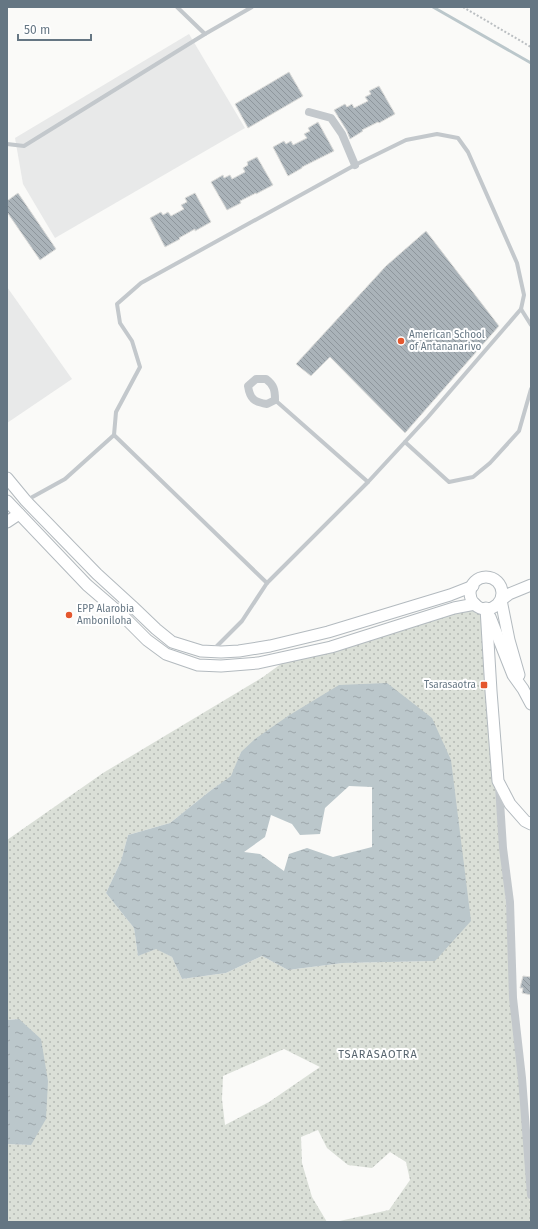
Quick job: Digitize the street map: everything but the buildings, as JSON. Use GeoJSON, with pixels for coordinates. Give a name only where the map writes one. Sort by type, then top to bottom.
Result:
{"type":"FeatureCollection","features":[{"type":"Feature","properties":{"kind":"main road"},"geometry":{"type":"LineString","coordinates":[[7,478],[28,503],[97,574],[156,629],[172,642],[201,651],[221,652],[256,649],[328,632],[450,595],[473,586],[484,577],[489,577],[498,582],[529,586]]}},
{"type":"Feature","properties":{"kind":"main road"},"geometry":{"type":"LineString","coordinates":[[7,501],[87,584],[147,640],[166,654],[198,665],[221,666],[258,663],[331,647],[454,608],[475,604]]}},
{"type":"Feature","properties":{"kind":"main road"},"geometry":{"type":"LineString","coordinates":[[7,522],[19,514]]}},
{"type":"Feature","properties":{"kind":"main road"},"geometry":{"type":"LineString","coordinates":[[498,582],[502,590],[501,600],[509,640],[523,689]]}},
{"type":"Feature","properties":{"kind":"main road"},"geometry":{"type":"LineString","coordinates":[[473,586],[471,590],[472,600],[475,604],[486,608],[495,606],[509,594],[529,586]]}},
{"type":"Feature","properties":{"kind":"main road"},"geometry":{"type":"LineString","coordinates":[[486,608],[513,675],[531,704]]}},
{"type":"Feature","properties":{"kind":"main road"},"geometry":{"type":"LineString","coordinates":[[486,608],[498,781],[510,804],[525,821],[531,824]]}},
{"type":"Feature","properties":{"kind":"main road"},"geometry":{"type":"LineString","coordinates":[[489,667],[508,664]]}},
{"type":"Feature","properties":{"kind":"street"},"geometry":{"type":"LineString","coordinates":[[309,112],[331,118],[342,134],[355,165]]}},
{"type":"Feature","properties":{"kind":"street"},"geometry":{"type":"LineString","coordinates":[[498,781],[503,848],[510,902],[513,998],[522,1078],[531,1195]]}},
{"type":"Feature","properties":{"kind":"lane"},"geometry":{"type":"LineString","coordinates":[[177,7],[205,34]]}},
{"type":"Feature","properties":{"kind":"lane"},"geometry":{"type":"LineString","coordinates":[[7,144],[24,146],[205,34],[252,7]]}},
{"type":"Feature","properties":{"kind":"lane"},"geometry":{"type":"LineString","coordinates":[[28,503],[65,479],[114,435],[116,412],[140,367],[132,341],[120,323],[117,304],[141,283],[355,165],[406,140],[437,134],[458,138],[468,152],[517,263],[524,295],[521,309],[405,442],[368,482],[267,583],[242,621],[211,652]]}},
{"type":"Feature","properties":{"kind":"lane"},"geometry":{"type":"LineString","coordinates":[[521,309],[531,325]]}},
{"type":"Feature","properties":{"kind":"lane"},"geometry":{"type":"LineString","coordinates":[[405,442],[449,482],[473,477],[490,463],[519,431],[531,389]]}},
{"type":"Feature","properties":{"kind":"lane"},"geometry":{"type":"LineString","coordinates":[[275,400],[368,482]]}},
{"type":"Feature","properties":{"kind":"lane"},"geometry":{"type":"LineString","coordinates":[[114,435],[267,583]]}},
{"type":"Feature","properties":{"kind":"path"},"geometry":{"type":"LineString","coordinates":[[463,7],[531,47]]}},
{"type":"Feature","properties":{"kind":"shaded area"},"geometry":{"type":"Polygon","coordinates":[[[189,34],[245,128],[55,238],[23,184],[15,138],[189,34]]]}},
{"type":"Feature","properties":{"kind":"shaded area"},"geometry":{"type":"Polygon","coordinates":[[[7,287],[72,379],[7,423],[7,287]]]}},
{"type":"Feature","properties":{"kind":"shaded area"},"geometry":{"type":"Polygon","coordinates":[[[470,608],[474,611],[481,612],[527,1146],[531,1222],[335,1222],[389,1210],[410,1180],[406,1162],[390,1152],[372,1168],[348,1165],[327,1148],[318,1130],[301,1137],[302,1163],[312,1197],[327,1222],[7,1222],[7,1144],[31,1145],[19,1019],[7,1020],[7,840],[103,773],[263,677],[289,658],[470,608]],[[241,752],[232,776],[210,791],[170,823],[128,835],[121,861],[106,893],[134,928],[138,956],[156,948],[172,957],[182,979],[226,973],[262,956],[288,970],[343,963],[435,961],[451,760],[241,752]],[[284,1049],[223,1076],[222,1099],[225,1125],[269,1102],[320,1067],[284,1049]]]}},
{"type":"Feature","properties":{"kind":"water"},"geometry":{"type":"Polygon","coordinates":[[[387,683],[432,718],[451,760],[471,921],[435,961],[343,963],[288,970],[262,956],[226,973],[182,979],[172,957],[156,949],[138,956],[134,928],[106,893],[121,861],[128,835],[170,823],[231,776],[241,752],[255,739],[288,716],[339,685],[387,683]],[[349,786],[325,808],[320,834],[300,835],[292,824],[271,815],[265,837],[244,852],[260,854],[284,871],[289,854],[307,848],[333,857],[372,847],[372,787],[349,786]]]}},
{"type":"Feature","properties":{"kind":"water"},"geometry":{"type":"Polygon","coordinates":[[[19,1019],[41,1039],[48,1081],[46,1119],[31,1145],[7,1144],[7,1020],[19,1019]]]}},
{"type":"Feature","properties":{"kind":"waterway"},"geometry":{"type":"LineString","coordinates":[[433,7],[531,63]]}},
{"type":"Feature","properties":{"kind":"place","name":"American School of Antananarivo"},"geometry":{"type":"Point","coordinates":[401,341]}},
{"type":"Feature","properties":{"kind":"place","name":"EPP Alarobia Amboniloha"},"geometry":{"type":"Point","coordinates":[69,615]}},
{"type":"Feature","properties":{"kind":"place","name":"Tsarasaotra"},"geometry":{"type":"Point","coordinates":[484,685]}},
{"type":"Feature","properties":{"kind":"district","name":"TSARASAOTRA"},"geometry":{"type":"Point","coordinates":[378,1054]}}]}
